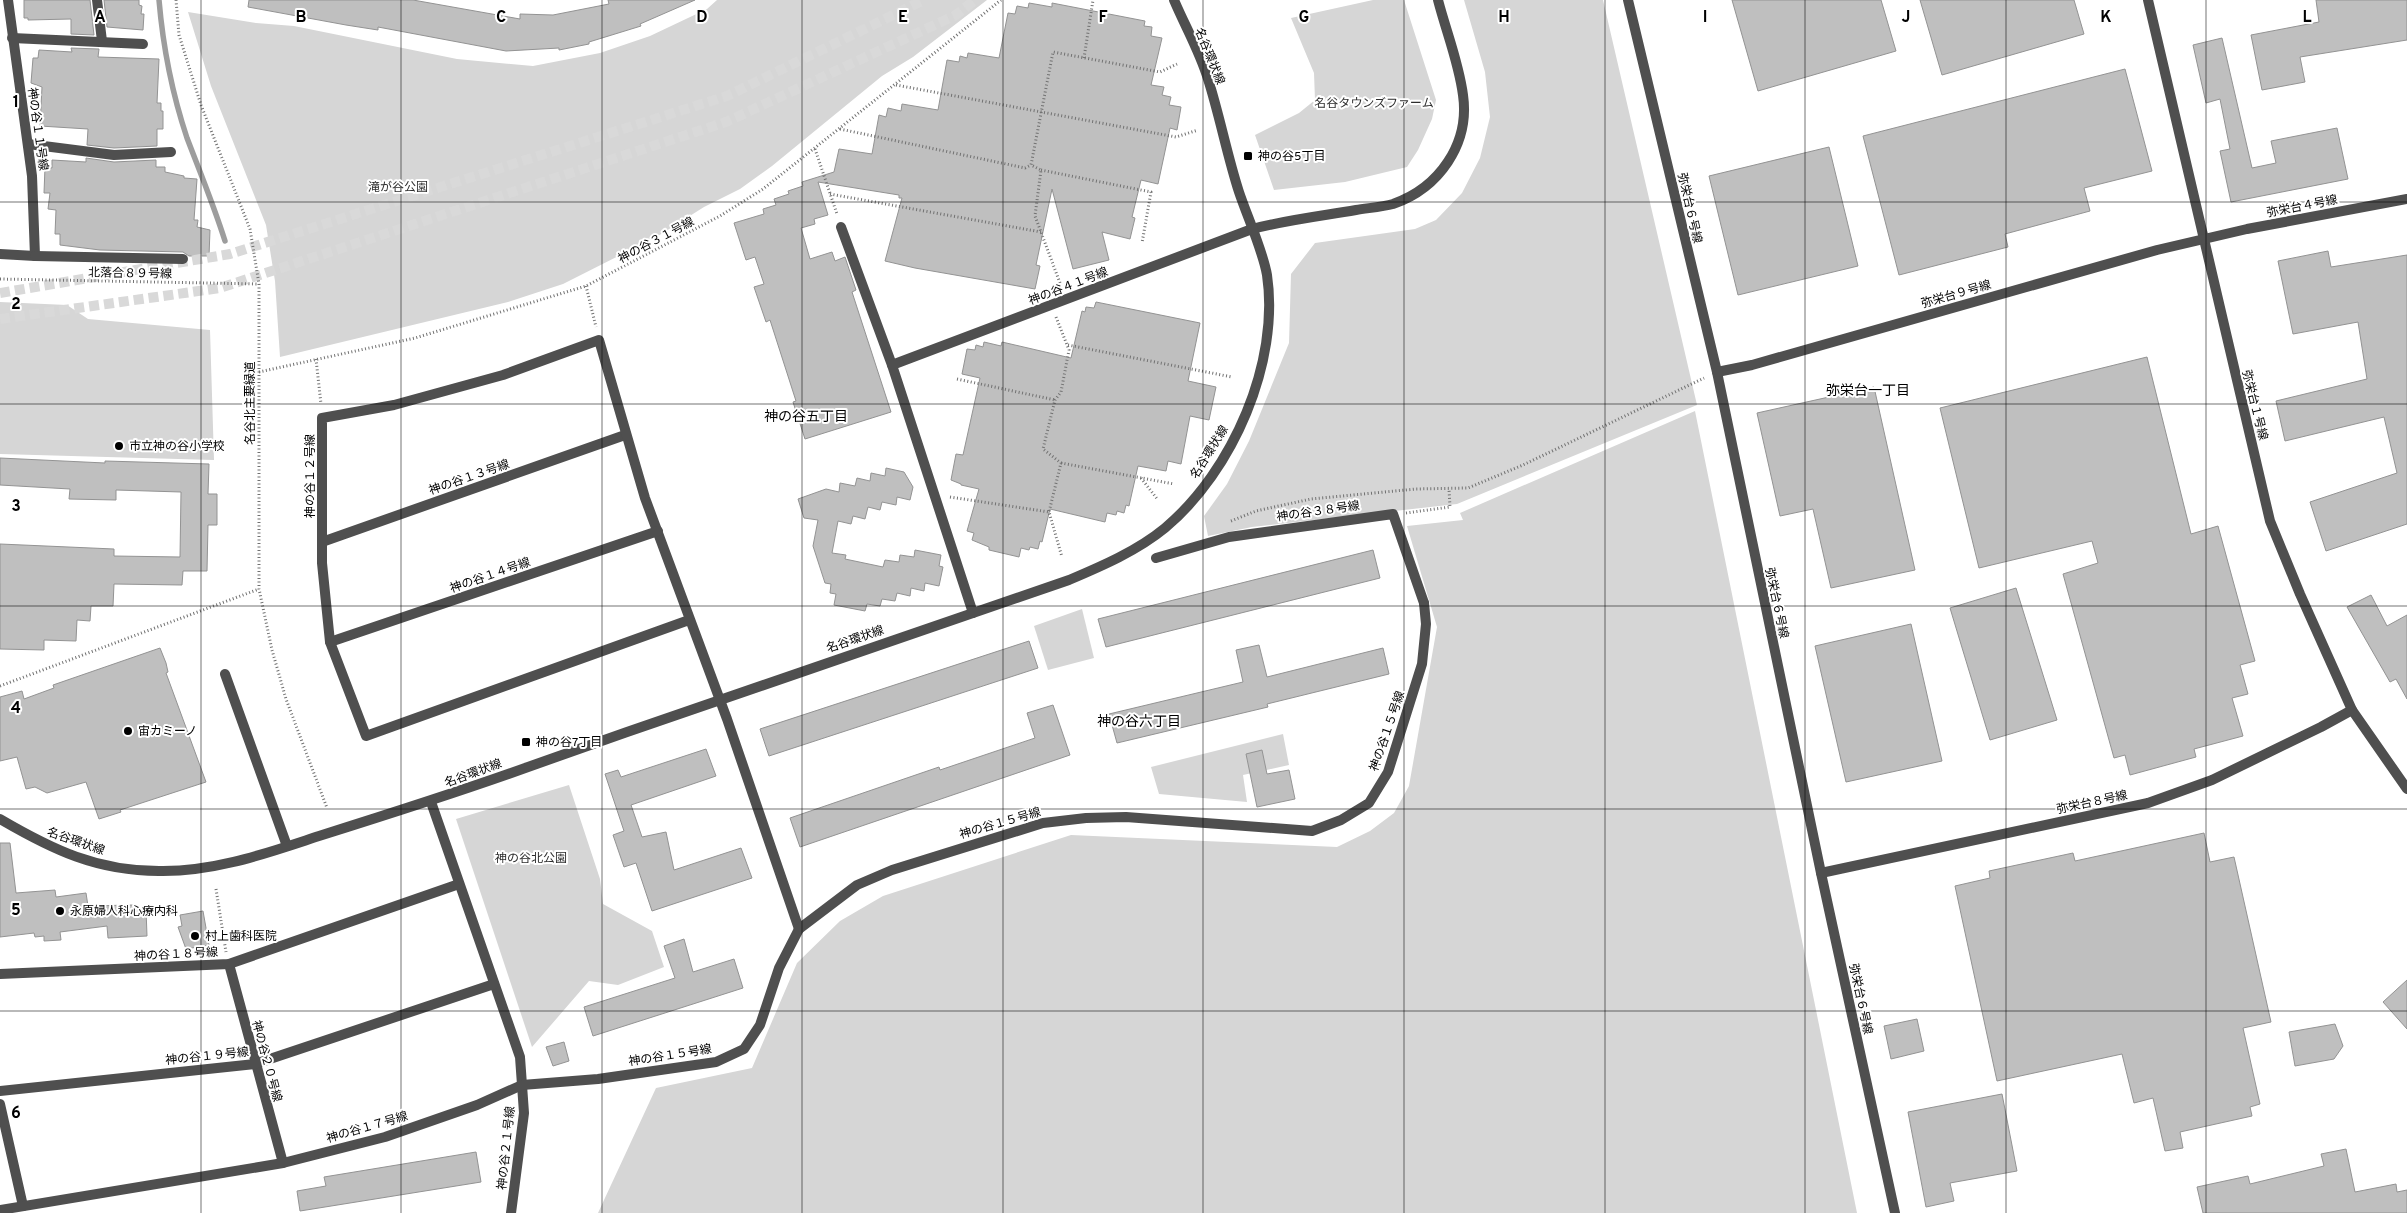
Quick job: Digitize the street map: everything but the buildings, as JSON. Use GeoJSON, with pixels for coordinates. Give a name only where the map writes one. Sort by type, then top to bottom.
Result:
{"type":"FeatureCollection","features":[{"type":"Feature","properties":{"kind":"street","name":"神の谷１１号線"},"geometry":{"type":"LineString","coordinates":[[8,0],[32,176],[35,256]]}},
{"type":"Feature","properties":{"kind":"street"},"geometry":{"type":"LineString","coordinates":[[97,0],[102,41]]}},
{"type":"Feature","properties":{"kind":"street","name":"名谷環状線"},"geometry":{"type":"LineString","coordinates":[[0,819],[46,846],[79,858],[119,868],[160,872],[230,864],[431,802],[720,699],[1069,580],[1106,564],[1164,528],[1186,508],[1206,484],[1241,425],[1259,381],[1268,326],[1267,274],[1235,180],[1208,78],[1174,0]]}},
{"type":"Feature","properties":{"kind":"street","name":"神の谷４１号線"},"geometry":{"type":"LineString","coordinates":[[892,365],[1252,230],[1277,222],[1393,204],[1423,189],[1440,174],[1459,141],[1464,110],[1464,95],[1438,0]]}},
{"type":"Feature","properties":{"kind":"street","name":"弥栄台６号線"},"geometry":{"type":"LineString","coordinates":[[1628,0],[1717,372],[1821,873],[1895,1213]]}},
{"type":"Feature","properties":{"kind":"street","name":"弥栄台１号線"},"geometry":{"type":"LineString","coordinates":[[2148,0],[2270,520],[2300,594],[2352,710],[2407,788]]}},
{"type":"Feature","properties":{"kind":"street"},"geometry":{"type":"LineString","coordinates":[[12,38],[143,44]]}},
{"type":"Feature","properties":{"kind":"street"},"geometry":{"type":"LineString","coordinates":[[28,144],[114,154],[171,152]]}},
{"type":"Feature","properties":{"kind":"street","name":"弥栄台４号線"},"geometry":{"type":"LineString","coordinates":[[2203,240],[2407,200]]}},
{"type":"Feature","properties":{"kind":"street"},"geometry":{"type":"LineString","coordinates":[[841,227],[892,365],[973,613]]}},
{"type":"Feature","properties":{"kind":"street","name":"弥栄台９号線"},"geometry":{"type":"LineString","coordinates":[[1717,372],[1761,362],[2157,250],[2203,240]]}},
{"type":"Feature","properties":{"kind":"street"},"geometry":{"type":"LineString","coordinates":[[0,254],[183,259]]}},
{"type":"Feature","properties":{"kind":"street"},"geometry":{"type":"LineString","coordinates":[[599,340],[625,435],[689,620],[720,699],[799,929]]}},
{"type":"Feature","properties":{"kind":"street","name":"神の谷１２号線"},"geometry":{"type":"LineString","coordinates":[[599,340],[503,376],[394,405],[322,418],[322,563],[330,642],[366,736],[689,620]]}},
{"type":"Feature","properties":{"kind":"street","name":"神の谷１３号線"},"geometry":{"type":"LineString","coordinates":[[322,542],[625,435]]}},
{"type":"Feature","properties":{"kind":"street","name":"神の谷３８号線"},"geometry":{"type":"LineString","coordinates":[[1156,558],[1229,537],[1393,514]]}},
{"type":"Feature","properties":{"kind":"street","name":"神の谷１５号線"},"geometry":{"type":"LineString","coordinates":[[522,1084],[598,1079],[716,1062],[744,1048],[760,1025],[779,968],[799,929],[857,885],[892,870],[1043,822],[1126,816],[1312,831],[1340,820],[1369,803],[1388,772],[1422,664],[1426,624],[1424,603],[1393,514]]}},
{"type":"Feature","properties":{"kind":"street","name":"神の谷１４号線"},"geometry":{"type":"LineString","coordinates":[[330,642],[658,531]]}},
{"type":"Feature","properties":{"kind":"street"},"geometry":{"type":"LineString","coordinates":[[226,674],[286,846]]}},
{"type":"Feature","properties":{"kind":"street","name":"弥栄台８号線"},"geometry":{"type":"LineString","coordinates":[[1821,873],[2148,803],[2212,780],[2322,727],[2352,710]]}},
{"type":"Feature","properties":{"kind":"street"},"geometry":{"type":"LineString","coordinates":[[431,802],[520,1057],[522,1084]]}},
{"type":"Feature","properties":{"kind":"street","name":"神の谷１８号線"},"geometry":{"type":"LineString","coordinates":[[0,974],[229,964],[459,884]]}},
{"type":"Feature","properties":{"kind":"street","name":"神の谷２０号線"},"geometry":{"type":"LineString","coordinates":[[229,964],[283,1163]]}},
{"type":"Feature","properties":{"kind":"street","name":"神の谷１９号線"},"geometry":{"type":"LineString","coordinates":[[0,1091],[255,1064],[494,984]]}},
{"type":"Feature","properties":{"kind":"street","name":"神の谷１７号線"},"geometry":{"type":"LineString","coordinates":[[0,1210],[283,1163],[386,1137],[478,1105],[522,1084]]}},
{"type":"Feature","properties":{"kind":"street","name":"神の谷２１号線"},"geometry":{"type":"LineString","coordinates":[[511,1213],[524,1113],[522,1084]]}},
{"type":"Feature","properties":{"kind":"street"},"geometry":{"type":"LineString","coordinates":[[0,1104],[23,1206]]}},
{"type":"Feature","properties":{"kind":"path","name":"名谷北主要緑道"},"geometry":{"type":"LineString","coordinates":[[176,0],[179,36],[201,104],[250,229],[259,284],[259,589],[272,650],[286,699],[327,808]]}},
{"type":"Feature","properties":{"kind":"path","name":"神の谷３１号線"},"geometry":{"type":"LineString","coordinates":[[259,372],[415,338],[586,286],[720,216],[763,189],[1002,0]]}},
{"type":"Feature","properties":{"kind":"path"},"geometry":{"type":"LineString","coordinates":[[1084,58],[1093,0]]}},
{"type":"Feature","properties":{"kind":"path"},"geometry":{"type":"LineString","coordinates":[[1031,165],[1053,52],[1160,72],[1177,64]]}},
{"type":"Feature","properties":{"kind":"path"},"geometry":{"type":"LineString","coordinates":[[895,85],[1176,137],[1198,130]]}},
{"type":"Feature","properties":{"kind":"path"},"geometry":{"type":"LineString","coordinates":[[840,129],[1025,168],[1031,165]]}},
{"type":"Feature","properties":{"kind":"path"},"geometry":{"type":"LineString","coordinates":[[814,149],[841,227]]}},
{"type":"Feature","properties":{"kind":"path"},"geometry":{"type":"LineString","coordinates":[[1031,165],[1041,170],[1151,192],[1142,243]]}},
{"type":"Feature","properties":{"kind":"path"},"geometry":{"type":"LineString","coordinates":[[1041,170],[1035,216],[1060,283]]}},
{"type":"Feature","properties":{"kind":"path"},"geometry":{"type":"LineString","coordinates":[[830,194],[1041,232]]}},
{"type":"Feature","properties":{"kind":"path","name":"北落合８９号線"},"geometry":{"type":"LineString","coordinates":[[0,279],[259,284]]}},
{"type":"Feature","properties":{"kind":"path"},"geometry":{"type":"LineString","coordinates":[[586,286],[599,340]]}},
{"type":"Feature","properties":{"kind":"path"},"geometry":{"type":"LineString","coordinates":[[1056,315],[1069,350],[1061,392],[1055,400],[1043,449],[1060,463],[1174,484]]}},
{"type":"Feature","properties":{"kind":"path"},"geometry":{"type":"LineString","coordinates":[[1067,345],[1232,377]]}},
{"type":"Feature","properties":{"kind":"path"},"geometry":{"type":"LineString","coordinates":[[316,360],[322,418]]}},
{"type":"Feature","properties":{"kind":"path"},"geometry":{"type":"LineString","coordinates":[[1222,524],[1256,511],[1311,499],[1416,490],[1468,488],[1523,465],[1717,372]]}},
{"type":"Feature","properties":{"kind":"path"},"geometry":{"type":"LineString","coordinates":[[957,379],[1055,400]]}},
{"type":"Feature","properties":{"kind":"path"},"geometry":{"type":"LineString","coordinates":[[1060,463],[1049,512],[1062,557]]}},
{"type":"Feature","properties":{"kind":"path"},"geometry":{"type":"LineString","coordinates":[[1140,478],[1158,500]]}},
{"type":"Feature","properties":{"kind":"path"},"geometry":{"type":"LineString","coordinates":[[1393,514],[1450,507],[1449,489]]}},
{"type":"Feature","properties":{"kind":"path"},"geometry":{"type":"LineString","coordinates":[[950,497],[1049,512]]}},
{"type":"Feature","properties":{"kind":"path"},"geometry":{"type":"LineString","coordinates":[[0,686],[259,589]]}},
{"type":"Feature","properties":{"kind":"path"},"geometry":{"type":"LineString","coordinates":[[216,889],[229,964]]}},
{"type":"Feature","properties":{"kind":"green space","name":"滝が谷公園"},"geometry":{"type":"Polygon","coordinates":[[[717,0],[987,0],[913,57],[882,76],[772,166],[740,189],[704,207],[658,236],[563,284],[508,302],[280,357],[275,281],[266,225],[211,86],[188,12],[256,23],[294,26],[457,59],[533,66],[600,53],[650,36],[707,9],[717,0]]]}},
{"type":"Feature","properties":{"kind":"green space","name":"名谷タウンズファーム"},"geometry":{"type":"Polygon","coordinates":[[[1373,0],[1404,0],[1436,100],[1432,119],[1418,150],[1407,167],[1345,182],[1274,190],[1255,135],[1299,113],[1315,100],[1314,73],[1291,18],[1373,0]]]}},
{"type":"Feature","properties":{"kind":"green space"},"geometry":{"type":"Polygon","coordinates":[[[1464,0],[1603,0],[1697,405],[1457,504],[1252,527],[1208,536],[1204,516],[1227,484],[1249,441],[1289,343],[1291,274],[1315,243],[1415,229],[1436,220],[1462,193],[1480,158],[1490,117],[1485,72],[1464,0]]]}},
{"type":"Feature","properties":{"kind":"green space"},"geometry":{"type":"Polygon","coordinates":[[[0,302],[67,305],[88,319],[210,330],[214,460],[0,454],[0,302]]]}},
{"type":"Feature","properties":{"kind":"green space"},"geometry":{"type":"Polygon","coordinates":[[[1695,411],[1857,1213],[598,1213],[656,1088],[752,1068],[797,963],[840,921],[883,896],[1071,835],[1337,847],[1370,831],[1394,813],[1409,786],[1437,627],[1407,526],[1463,520],[1460,513],[1695,411]]]}},
{"type":"Feature","properties":{"kind":"green space"},"geometry":{"type":"Polygon","coordinates":[[[1082,609],[1094,658],[1048,670],[1034,626],[1082,609]]]}},
{"type":"Feature","properties":{"kind":"green space"},"geometry":{"type":"Polygon","coordinates":[[[1283,734],[1289,765],[1243,775],[1247,802],[1159,794],[1151,767],[1283,734]]]}},
{"type":"Feature","properties":{"kind":"green space","name":"神の谷北公園"},"geometry":{"type":"Polygon","coordinates":[[[569,785],[600,879],[603,904],[652,931],[664,967],[618,985],[589,981],[532,1047],[456,819],[569,785]]]}},
{"type":"Feature","properties":{"kind":"waterway"},"geometry":{"type":"LineString","coordinates":[[159,0],[163,35],[177,104],[187,138],[225,241]]}},
{"type":"Feature","properties":{"kind":"tunnel"},"geometry":{"type":"LineString","coordinates":[[0,293],[230,254],[727,96],[924,0]]}},
{"type":"Feature","properties":{"kind":"tunnel"},"geometry":{"type":"LineString","coordinates":[[0,319],[220,288],[726,122],[956,15],[975,0]]}},
{"type":"Feature","properties":{"kind":"place","name":"神の谷5丁目"},"geometry":{"type":"Point","coordinates":[1248,156]}},
{"type":"Feature","properties":{"kind":"place","name":"市立神の谷小学校"},"geometry":{"type":"Point","coordinates":[119,446]}},
{"type":"Feature","properties":{"kind":"place","name":"宙カミーノ"},"geometry":{"type":"Point","coordinates":[128,731]}},
{"type":"Feature","properties":{"kind":"place","name":"神の谷7丁目"},"geometry":{"type":"Point","coordinates":[526,742]}},
{"type":"Feature","properties":{"kind":"place","name":"永原婦人科心療内科"},"geometry":{"type":"Point","coordinates":[60,911]}},
{"type":"Feature","properties":{"kind":"place","name":"村上歯科医院"},"geometry":{"type":"Point","coordinates":[195,936]}},
{"type":"Feature","properties":{"kind":"district","name":"弥栄台一丁目"},"geometry":{"type":"Point","coordinates":[1868,390]}},
{"type":"Feature","properties":{"kind":"district","name":"神の谷五丁目"},"geometry":{"type":"Point","coordinates":[806,416]}},
{"type":"Feature","properties":{"kind":"district","name":"神の谷六丁目"},"geometry":{"type":"Point","coordinates":[1139,721]}}]}
